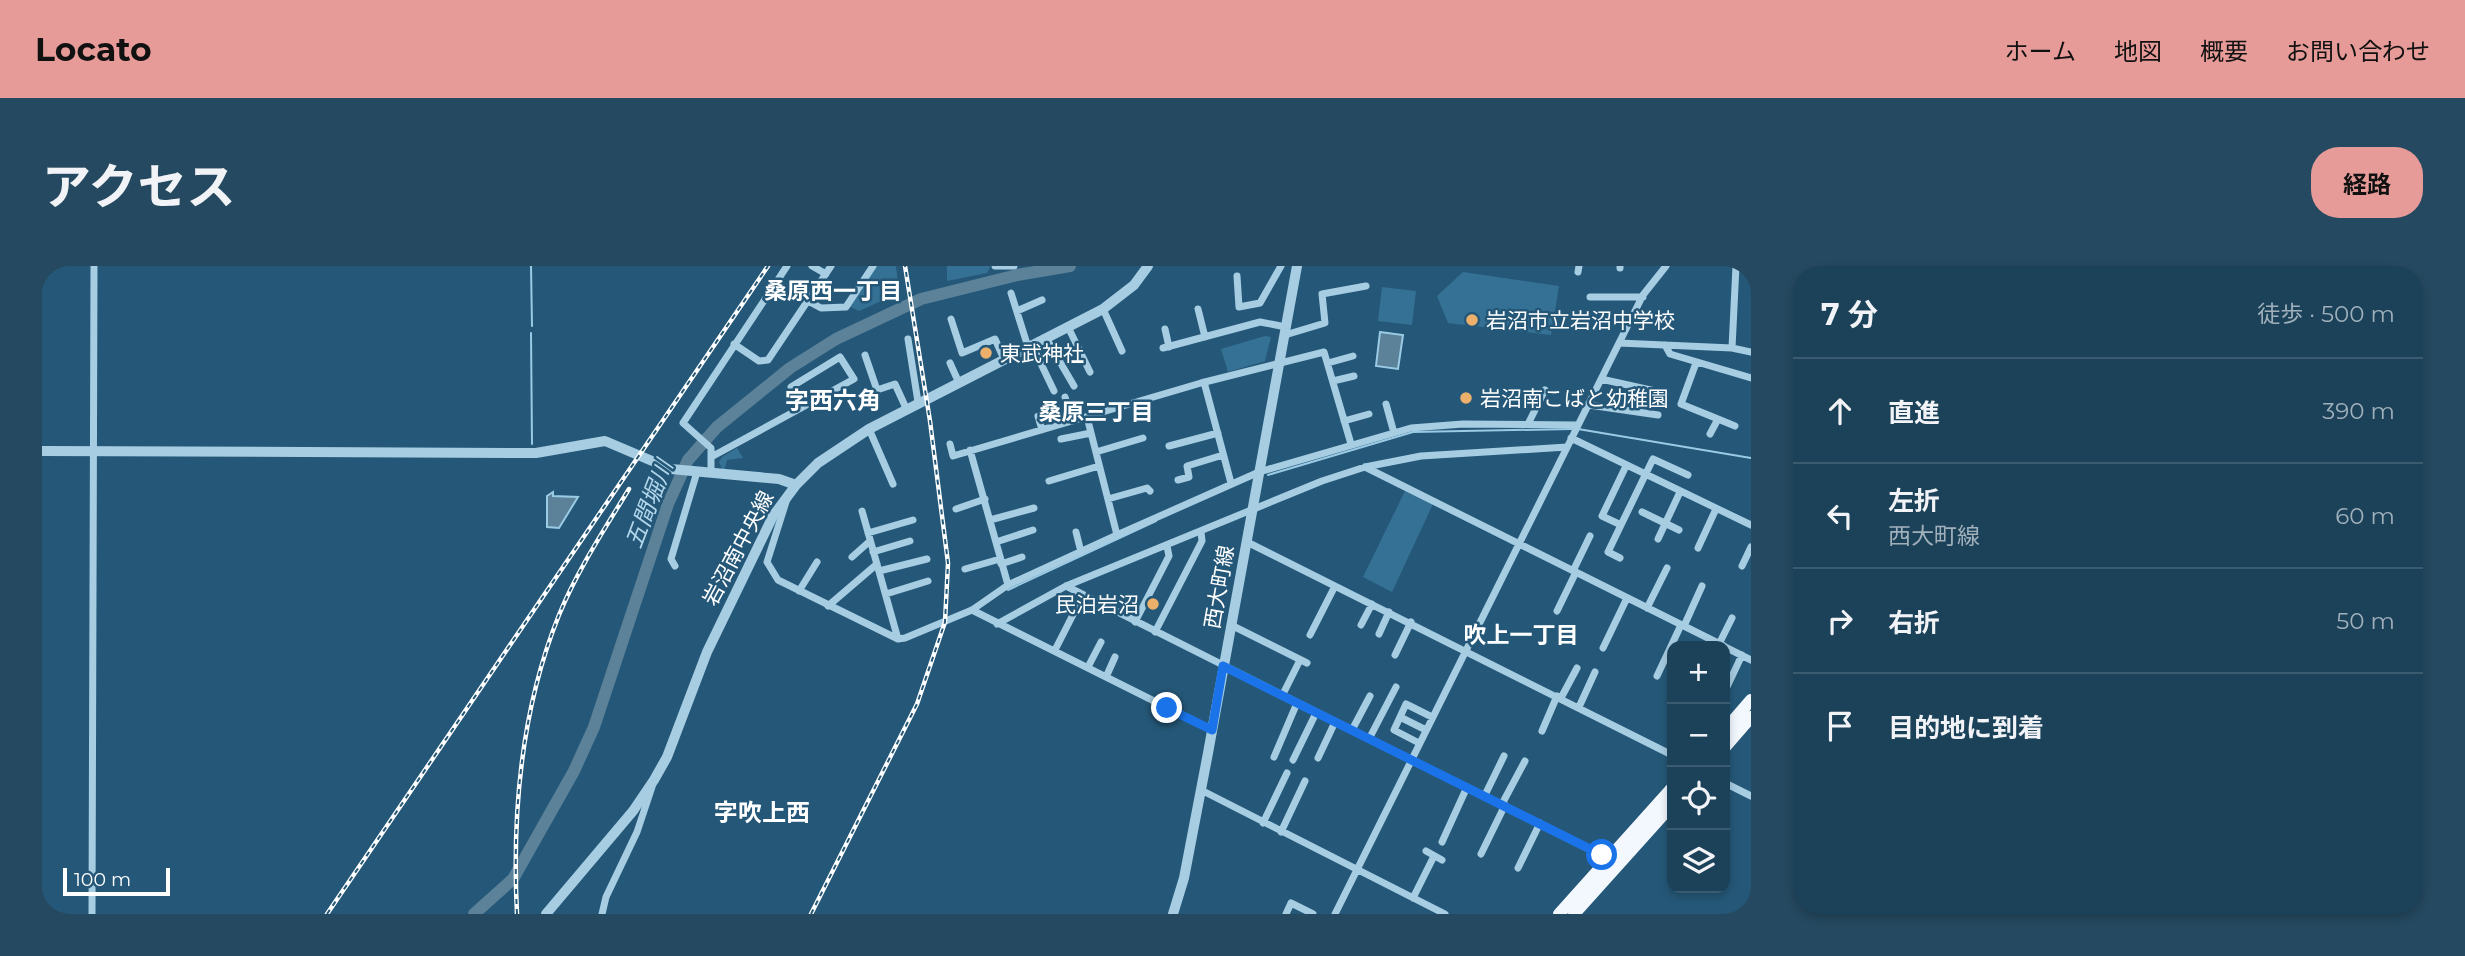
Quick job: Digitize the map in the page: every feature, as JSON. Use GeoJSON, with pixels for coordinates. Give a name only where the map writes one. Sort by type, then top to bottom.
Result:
{"type":"FeatureCollection","features":[{"type":"Feature","properties":{"kind":"highway"},"geometry":{"type":"LineString","coordinates":[[1730,724],[1751,700]]}},
{"type":"Feature","properties":{"kind":"highway"},"geometry":{"type":"LineString","coordinates":[[1730,741],[1751,717]]}},
{"type":"Feature","properties":{"kind":"highway"},"geometry":{"type":"LineString","coordinates":[[1559,914],[1667,795]]}},
{"type":"Feature","properties":{"kind":"highway"},"geometry":{"type":"LineString","coordinates":[[1574,914],[1667,811]]}},
{"type":"Feature","properties":{"kind":"street"},"geometry":{"type":"LineString","coordinates":[[92,914],[94,266]]}},
{"type":"Feature","properties":{"kind":"street"},"geometry":{"type":"LineString","coordinates":[[711,473],[712,452],[683,422],[787,266]]}},
{"type":"Feature","properties":{"kind":"street"},"geometry":{"type":"LineString","coordinates":[[812,266],[826,274]]}},
{"type":"Feature","properties":{"kind":"street"},"geometry":{"type":"LineString","coordinates":[[734,344],[759,361],[768,360],[831,266]]}},
{"type":"Feature","properties":{"kind":"street"},"geometry":{"type":"LineString","coordinates":[[808,301],[821,308],[846,307],[873,266]]}},
{"type":"Feature","properties":{"kind":"street"},"geometry":{"type":"LineString","coordinates":[[995,266],[1014,266]]}},
{"type":"Feature","properties":{"kind":"street","name":"岩沼南中央線"},"geometry":{"type":"LineString","coordinates":[[546,914],[633,811],[654,780],[667,757],[707,652],[737,587],[773,516],[796,485],[841,445],[906,408],[1103,309],[1134,285],[1147,266]]}},
{"type":"Feature","properties":{"kind":"street"},"geometry":{"type":"LineString","coordinates":[[1237,276],[1239,307],[1260,303],[1281,266]]}},
{"type":"Feature","properties":{"kind":"street","name":"西大町線"},"geometry":{"type":"LineString","coordinates":[[1173,914],[1201,790],[1297,266]]}},
{"type":"Feature","properties":{"kind":"street"},"geometry":{"type":"LineString","coordinates":[[1335,914],[1619,343],[1643,297],[1666,266]]}},
{"type":"Feature","properties":{"kind":"street"},"geometry":{"type":"LineString","coordinates":[[1732,348],[1736,266]]}},
{"type":"Feature","properties":{"kind":"street"},"geometry":{"type":"LineString","coordinates":[[1165,329],[1166,347],[1260,322],[1285,331],[1325,323],[1322,295],[1367,286]]}},
{"type":"Feature","properties":{"kind":"street"},"geometry":{"type":"LineString","coordinates":[[1011,293],[1030,346],[1054,391]]}},
{"type":"Feature","properties":{"kind":"street"},"geometry":{"type":"LineString","coordinates":[[1590,297],[1643,297]]}},
{"type":"Feature","properties":{"kind":"street"},"geometry":{"type":"LineString","coordinates":[[1017,311],[1042,300]]}},
{"type":"Feature","properties":{"kind":"street"},"geometry":{"type":"LineString","coordinates":[[1103,309],[1122,351]]}},
{"type":"Feature","properties":{"kind":"street"},"geometry":{"type":"LineString","coordinates":[[1198,309],[1205,337]]}},
{"type":"Feature","properties":{"kind":"street"},"geometry":{"type":"LineString","coordinates":[[951,319],[962,354],[995,339],[1004,359]]}},
{"type":"Feature","properties":{"kind":"street"},"geometry":{"type":"LineString","coordinates":[[1068,327],[1090,372]]}},
{"type":"Feature","properties":{"kind":"street"},"geometry":{"type":"LineString","coordinates":[[1046,338],[1074,386]]}},
{"type":"Feature","properties":{"kind":"street"},"geometry":{"type":"LineString","coordinates":[[908,339],[918,402]]}},
{"type":"Feature","properties":{"kind":"street"},"geometry":{"type":"LineString","coordinates":[[1619,343],[1732,348],[1751,352]]}},
{"type":"Feature","properties":{"kind":"street"},"geometry":{"type":"LineString","coordinates":[[1665,345],[1670,354],[1751,378]]}},
{"type":"Feature","properties":{"kind":"street"},"geometry":{"type":"LineString","coordinates":[[950,444],[953,456],[1204,382],[1324,352],[1351,444]]}},
{"type":"Feature","properties":{"kind":"street"},"geometry":{"type":"LineString","coordinates":[[865,355],[877,390],[895,384],[906,408]]}},
{"type":"Feature","properties":{"kind":"street"},"geometry":{"type":"LineString","coordinates":[[1328,363],[1353,356]]}},
{"type":"Feature","properties":{"kind":"street"},"geometry":{"type":"LineString","coordinates":[[712,452],[801,408],[854,379],[840,357],[791,387],[801,408]]}},
{"type":"Feature","properties":{"kind":"street"},"geometry":{"type":"LineString","coordinates":[[950,363],[959,383]]}},
{"type":"Feature","properties":{"kind":"street"},"geometry":{"type":"LineString","coordinates":[[1696,363],[1681,404],[1735,426]]}},
{"type":"Feature","properties":{"kind":"street"},"geometry":{"type":"LineString","coordinates":[[1333,381],[1354,376]]}},
{"type":"Feature","properties":{"kind":"street"},"geometry":{"type":"LineString","coordinates":[[1601,379],[1664,393]]}},
{"type":"Feature","properties":{"kind":"street"},"geometry":{"type":"LineString","coordinates":[[1204,382],[1231,483]]}},
{"type":"Feature","properties":{"kind":"street"},"geometry":{"type":"LineString","coordinates":[[1528,424],[1545,390]]}},
{"type":"Feature","properties":{"kind":"street"},"geometry":{"type":"LineString","coordinates":[[1065,397],[1073,421]]}},
{"type":"Feature","properties":{"kind":"street"},"geometry":{"type":"LineString","coordinates":[[1386,404],[1394,433]]}},
{"type":"Feature","properties":{"kind":"street"},"geometry":{"type":"LineString","coordinates":[[1589,405],[1658,415]]}},
{"type":"Feature","properties":{"kind":"street"},"geometry":{"type":"LineString","coordinates":[[1344,421],[1369,414]]}},
{"type":"Feature","properties":{"kind":"street"},"geometry":{"type":"LineString","coordinates":[[1038,416],[1042,430]]}},
{"type":"Feature","properties":{"kind":"street"},"geometry":{"type":"LineString","coordinates":[[1087,417],[1117,535]]}},
{"type":"Feature","properties":{"kind":"street"},"geometry":{"type":"LineString","coordinates":[[1710,434],[1718,419]]}},
{"type":"Feature","properties":{"kind":"street"},"geometry":{"type":"LineString","coordinates":[[788,495],[767,562],[778,580],[898,639],[972,610],[1008,585],[1231,483],[1259,472],[1394,433],[1463,424],[1528,424],[1574,434],[1626,466],[1751,525]]}},
{"type":"Feature","properties":{"kind":"street"},"geometry":{"type":"LineString","coordinates":[[869,429],[893,484]]}},
{"type":"Feature","properties":{"kind":"street"},"geometry":{"type":"LineString","coordinates":[[1061,439],[1091,433]]}},
{"type":"Feature","properties":{"kind":"street"},"geometry":{"type":"LineString","coordinates":[[1169,446],[1217,433]]}},
{"type":"Feature","properties":{"kind":"street"},"geometry":{"type":"LineString","coordinates":[[997,624],[1066,586],[1252,512],[1322,481],[1365,467],[1421,456],[1574,434]]}},
{"type":"Feature","properties":{"kind":"street"},"geometry":{"type":"LineString","coordinates":[[1096,452],[1143,438]]}},
{"type":"Feature","properties":{"kind":"street"},"geometry":{"type":"LineString","coordinates":[[42,450],[536,453],[602,440],[671,469],[779,479],[796,485]]}},
{"type":"Feature","properties":{"kind":"street"},"geometry":{"type":"LineString","coordinates":[[970,450],[1008,585]]}},
{"type":"Feature","properties":{"kind":"street"},"geometry":{"type":"LineString","coordinates":[[1178,480],[1189,477],[1187,466],[1223,455]]}},
{"type":"Feature","properties":{"kind":"street"},"geometry":{"type":"LineString","coordinates":[[1620,558],[1608,552],[1653,459],[1688,475]]}},
{"type":"Feature","properties":{"kind":"street"},"geometry":{"type":"LineString","coordinates":[[1049,481],[1099,466]]}},
{"type":"Feature","properties":{"kind":"street"},"geometry":{"type":"LineString","coordinates":[[1621,525],[1602,516],[1626,466]]}},
{"type":"Feature","properties":{"kind":"street"},"geometry":{"type":"LineString","coordinates":[[1365,467],[1711,641]]}},
{"type":"Feature","properties":{"kind":"street"},"geometry":{"type":"LineString","coordinates":[[675,566],[671,559],[695,472]]}},
{"type":"Feature","properties":{"kind":"street"},"geometry":{"type":"LineString","coordinates":[[1108,499],[1147,488],[1150,491]]}},
{"type":"Feature","properties":{"kind":"street"},"geometry":{"type":"LineString","coordinates":[[1658,539],[1680,492]]}},
{"type":"Feature","properties":{"kind":"street"},"geometry":{"type":"LineString","coordinates":[[956,509],[985,499]]}},
{"type":"Feature","properties":{"kind":"street"},"geometry":{"type":"LineString","coordinates":[[990,520],[1034,508]]}},
{"type":"Feature","properties":{"kind":"street"},"geometry":{"type":"LineString","coordinates":[[1698,548],[1717,509]]}},
{"type":"Feature","properties":{"kind":"street"},"geometry":{"type":"LineString","coordinates":[[862,511],[898,639]]}},
{"type":"Feature","properties":{"kind":"street"},"geometry":{"type":"LineString","coordinates":[[1642,512],[1679,530]]}},
{"type":"Feature","properties":{"kind":"street"},"geometry":{"type":"LineString","coordinates":[[852,557],[869,537],[913,520]]}},
{"type":"Feature","properties":{"kind":"street"},"geometry":{"type":"LineString","coordinates":[[996,542],[1033,530]]}},
{"type":"Feature","properties":{"kind":"street"},"geometry":{"type":"LineString","coordinates":[[1156,632],[1202,541],[1201,532]]}},
{"type":"Feature","properties":{"kind":"street"},"geometry":{"type":"LineString","coordinates":[[1076,533],[1082,552]]}},
{"type":"Feature","properties":{"kind":"street"},"geometry":{"type":"LineString","coordinates":[[1557,611],[1590,536]]}},
{"type":"Feature","properties":{"kind":"street"},"geometry":{"type":"LineString","coordinates":[[873,552],[910,541]]}},
{"type":"Feature","properties":{"kind":"street"},"geometry":{"type":"LineString","coordinates":[[1247,542],[1667,752]]}},
{"type":"Feature","properties":{"kind":"street"},"geometry":{"type":"LineString","coordinates":[[1136,622],[1169,556],[1167,546]]}},
{"type":"Feature","properties":{"kind":"street"},"geometry":{"type":"LineString","coordinates":[[1742,566],[1751,547]]}},
{"type":"Feature","properties":{"kind":"street"},"geometry":{"type":"LineString","coordinates":[[965,569],[1021,557]]}},
{"type":"Feature","properties":{"kind":"street"},"geometry":{"type":"LineString","coordinates":[[828,606],[878,567],[927,559]]}},
{"type":"Feature","properties":{"kind":"street"},"geometry":{"type":"LineString","coordinates":[[799,591],[817,562]]}},
{"type":"Feature","properties":{"kind":"street"},"geometry":{"type":"LineString","coordinates":[[1647,608],[1667,568]]}},
{"type":"Feature","properties":{"kind":"street"},"geometry":{"type":"LineString","coordinates":[[886,594],[928,581]]}},
{"type":"Feature","properties":{"kind":"street"},"geometry":{"type":"LineString","coordinates":[[1066,586],[1082,597],[1485,795],[1609,859]]}},
{"type":"Feature","properties":{"kind":"street"},"geometry":{"type":"LineString","coordinates":[[1326,612],[1336,586]]}},
{"type":"Feature","properties":{"kind":"street"},"geometry":{"type":"LineString","coordinates":[[1310,635],[1336,586]]}},
{"type":"Feature","properties":{"kind":"street"},"geometry":{"type":"LineString","coordinates":[[1657,676],[1703,586]]}},
{"type":"Feature","properties":{"kind":"street"},"geometry":{"type":"LineString","coordinates":[[1055,650],[1082,597]]}},
{"type":"Feature","properties":{"kind":"street"},"geometry":{"type":"LineString","coordinates":[[1603,648],[1627,598]]}},
{"type":"Feature","properties":{"kind":"street"},"geometry":{"type":"LineString","coordinates":[[1361,625],[1372,604]]}},
{"type":"Feature","properties":{"kind":"street"},"geometry":{"type":"LineString","coordinates":[[972,610],[1212,730]]}},
{"type":"Feature","properties":{"kind":"street"},"geometry":{"type":"LineString","coordinates":[[1379,634],[1389,612]]}},
{"type":"Feature","properties":{"kind":"street"},"geometry":{"type":"LineString","coordinates":[[1720,641],[1732,618]]}},
{"type":"Feature","properties":{"kind":"street"},"geometry":{"type":"LineString","coordinates":[[1395,655],[1411,622]]}},
{"type":"Feature","properties":{"kind":"street"},"geometry":{"type":"LineString","coordinates":[[1231,625],[1303,661],[1282,696]]}},
{"type":"Feature","properties":{"kind":"street"},"geometry":{"type":"LineString","coordinates":[[1088,667],[1101,642]]}},
{"type":"Feature","properties":{"kind":"street"},"geometry":{"type":"LineString","coordinates":[[1730,650],[1751,660]]}},
{"type":"Feature","properties":{"kind":"street"},"geometry":{"type":"LineString","coordinates":[[1730,680],[1742,655]]}},
{"type":"Feature","properties":{"kind":"street"},"geometry":{"type":"LineString","coordinates":[[1106,677],[1115,657]]}},
{"type":"Feature","properties":{"kind":"street"},"geometry":{"type":"LineString","coordinates":[[1542,732],[1577,668]]}},
{"type":"Feature","properties":{"kind":"street"},"geometry":{"type":"LineString","coordinates":[[1579,708],[1595,672]]}},
{"type":"Feature","properties":{"kind":"street"},"geometry":{"type":"LineString","coordinates":[[1369,739],[1396,687]]}},
{"type":"Feature","properties":{"kind":"street"},"geometry":{"type":"LineString","coordinates":[[1352,730],[1370,696]]}},
{"type":"Feature","properties":{"kind":"street"},"geometry":{"type":"LineString","coordinates":[[1274,757],[1297,703]]}},
{"type":"Feature","properties":{"kind":"street"},"geometry":{"type":"LineString","coordinates":[[1419,743],[1394,730],[1406,704],[1432,717]]}},
{"type":"Feature","properties":{"kind":"street"},"geometry":{"type":"LineString","coordinates":[[1293,760],[1316,712]]}},
{"type":"Feature","properties":{"kind":"street"},"geometry":{"type":"LineString","coordinates":[[1400,717],[1426,730]]}},
{"type":"Feature","properties":{"kind":"street"},"geometry":{"type":"LineString","coordinates":[[1318,758],[1335,722]]}},
{"type":"Feature","properties":{"kind":"street"},"geometry":{"type":"LineString","coordinates":[[1485,795],[1504,756]]}},
{"type":"Feature","properties":{"kind":"street"},"geometry":{"type":"LineString","coordinates":[[1481,854],[1525,761]]}},
{"type":"Feature","properties":{"kind":"street"},"geometry":{"type":"LineString","coordinates":[[1263,823],[1287,773]]}},
{"type":"Feature","properties":{"kind":"street"},"geometry":{"type":"LineString","coordinates":[[602,914],[606,897],[637,832],[654,780]]}},
{"type":"Feature","properties":{"kind":"street"},"geometry":{"type":"LineString","coordinates":[[1280,832],[1305,781]]}},
{"type":"Feature","properties":{"kind":"street"},"geometry":{"type":"LineString","coordinates":[[1730,786],[1751,796]]}},
{"type":"Feature","properties":{"kind":"street"},"geometry":{"type":"LineString","coordinates":[[1442,842],[1467,787]]}},
{"type":"Feature","properties":{"kind":"street"},"geometry":{"type":"LineString","coordinates":[[1201,790],[1445,914]]}},
{"type":"Feature","properties":{"kind":"street"},"geometry":{"type":"LineString","coordinates":[[1518,868],[1540,823]]}},
{"type":"Feature","properties":{"kind":"street"},"geometry":{"type":"LineString","coordinates":[[1413,898],[1438,858],[1426,851]]}},
{"type":"Feature","properties":{"kind":"street"},"geometry":{"type":"LineString","coordinates":[[1286,914],[1292,903],[1313,914]]}},
{"type":"Feature","properties":{"kind":"shaded area"},"geometry":{"type":"Polygon","coordinates":[[[875,266],[896,266],[899,293],[859,311],[849,306],[875,266]]]}},
{"type":"Feature","properties":{"kind":"shaded area"},"geometry":{"type":"Polygon","coordinates":[[[947,266],[990,267],[987,273],[947,281],[947,266]]]}},
{"type":"Feature","properties":{"kind":"shaded area"},"geometry":{"type":"Polygon","coordinates":[[[1463,272],[1559,286],[1551,335],[1448,323],[1437,296],[1463,272]]]}},
{"type":"Feature","properties":{"kind":"shaded area"},"geometry":{"type":"Polygon","coordinates":[[[1382,287],[1416,291],[1412,325],[1378,321],[1382,287]]]}},
{"type":"Feature","properties":{"kind":"shaded area"},"geometry":{"type":"Polygon","coordinates":[[[1380,332],[1403,335],[1398,369],[1376,366],[1380,332]]]}},
{"type":"Feature","properties":{"kind":"shaded area"},"geometry":{"type":"Polygon","coordinates":[[[1265,336],[1271,337],[1265,361],[1228,372],[1221,349],[1265,336]]]}},
{"type":"Feature","properties":{"kind":"shaded area"},"geometry":{"type":"Polygon","coordinates":[[[737,448],[743,458],[727,460],[725,469],[722,469],[719,462],[722,457],[737,448]]]}},
{"type":"Feature","properties":{"kind":"shaded area"},"geometry":{"type":"Polygon","coordinates":[[[1405,491],[1433,504],[1392,592],[1363,577],[1405,491]]]}},
{"type":"Feature","properties":{"kind":"shaded area"},"geometry":{"type":"Polygon","coordinates":[[[553,492],[553,496],[578,497],[559,528],[547,527],[547,496],[553,492]]]}},
{"type":"Feature","properties":{"kind":"waterway"},"geometry":{"type":"LineString","coordinates":[[531,266],[532,326]]}},
{"type":"Feature","properties":{"kind":"waterway","name":"五間堀川"},"geometry":{"type":"LineString","coordinates":[[474,914],[513,879],[574,771],[594,727],[668,504],[688,460],[717,427],[790,368],[836,339],[921,299],[1017,275],[1070,266]]}},
{"type":"Feature","properties":{"kind":"waterway"},"geometry":{"type":"LineString","coordinates":[[531,333],[532,444]]}},
{"type":"Feature","properties":{"kind":"waterway"},"geometry":{"type":"LineString","coordinates":[[1268,475],[1413,432],[1572,429]]}},
{"type":"Feature","properties":{"kind":"waterway"},"geometry":{"type":"LineString","coordinates":[[1578,429],[1751,458]]}},
{"type":"Feature","properties":{"kind":"waterway"},"geometry":{"type":"LineString","coordinates":[[1008,590],[1156,521]]}},
{"type":"Feature","properties":{"kind":"railway"},"geometry":{"type":"LineString","coordinates":[[327,914],[768,266]]}},
{"type":"Feature","properties":{"kind":"railway"},"geometry":{"type":"LineString","coordinates":[[811,914],[917,704],[945,622],[948,563],[930,421],[905,266]]}},
{"type":"Feature","properties":{"kind":"railway"},"geometry":{"type":"LineString","coordinates":[[517,914],[518,800],[536,687],[546,651],[566,599],[591,551],[629,489]]}},
{"type":"Feature","properties":{"kind":"place","name":"岩沼市立岩沼中学校"},"geometry":{"type":"Point","coordinates":[1472,320]}},
{"type":"Feature","properties":{"kind":"place","name":"東武神社"},"geometry":{"type":"Point","coordinates":[986,353]}},
{"type":"Feature","properties":{"kind":"place","name":"岩沼南こばと幼稚園"},"geometry":{"type":"Point","coordinates":[1466,398]}},
{"type":"Feature","properties":{"kind":"place","name":"民泊岩沼"},"geometry":{"type":"Point","coordinates":[1153,604]}},
{"type":"Feature","properties":{"kind":"district","name":"桑原西一丁目"},"geometry":{"type":"Point","coordinates":[833,291]}},
{"type":"Feature","properties":{"kind":"district","name":"字西六角"},"geometry":{"type":"Point","coordinates":[833,400]}},
{"type":"Feature","properties":{"kind":"district","name":"桑原三丁目"},"geometry":{"type":"Point","coordinates":[1096,412]}},
{"type":"Feature","properties":{"kind":"district","name":"吹上一丁目"},"geometry":{"type":"Point","coordinates":[1521,635]}},
{"type":"Feature","properties":{"kind":"district","name":"字吹上西"},"geometry":{"type":"Point","coordinates":[762,812]}},
{"type":"Feature","properties":{"kind":"route"},"geometry":{"type":"LineString","coordinates":[[1167,708],[1212,730],[1223,666],[1602,855]]}}]}
